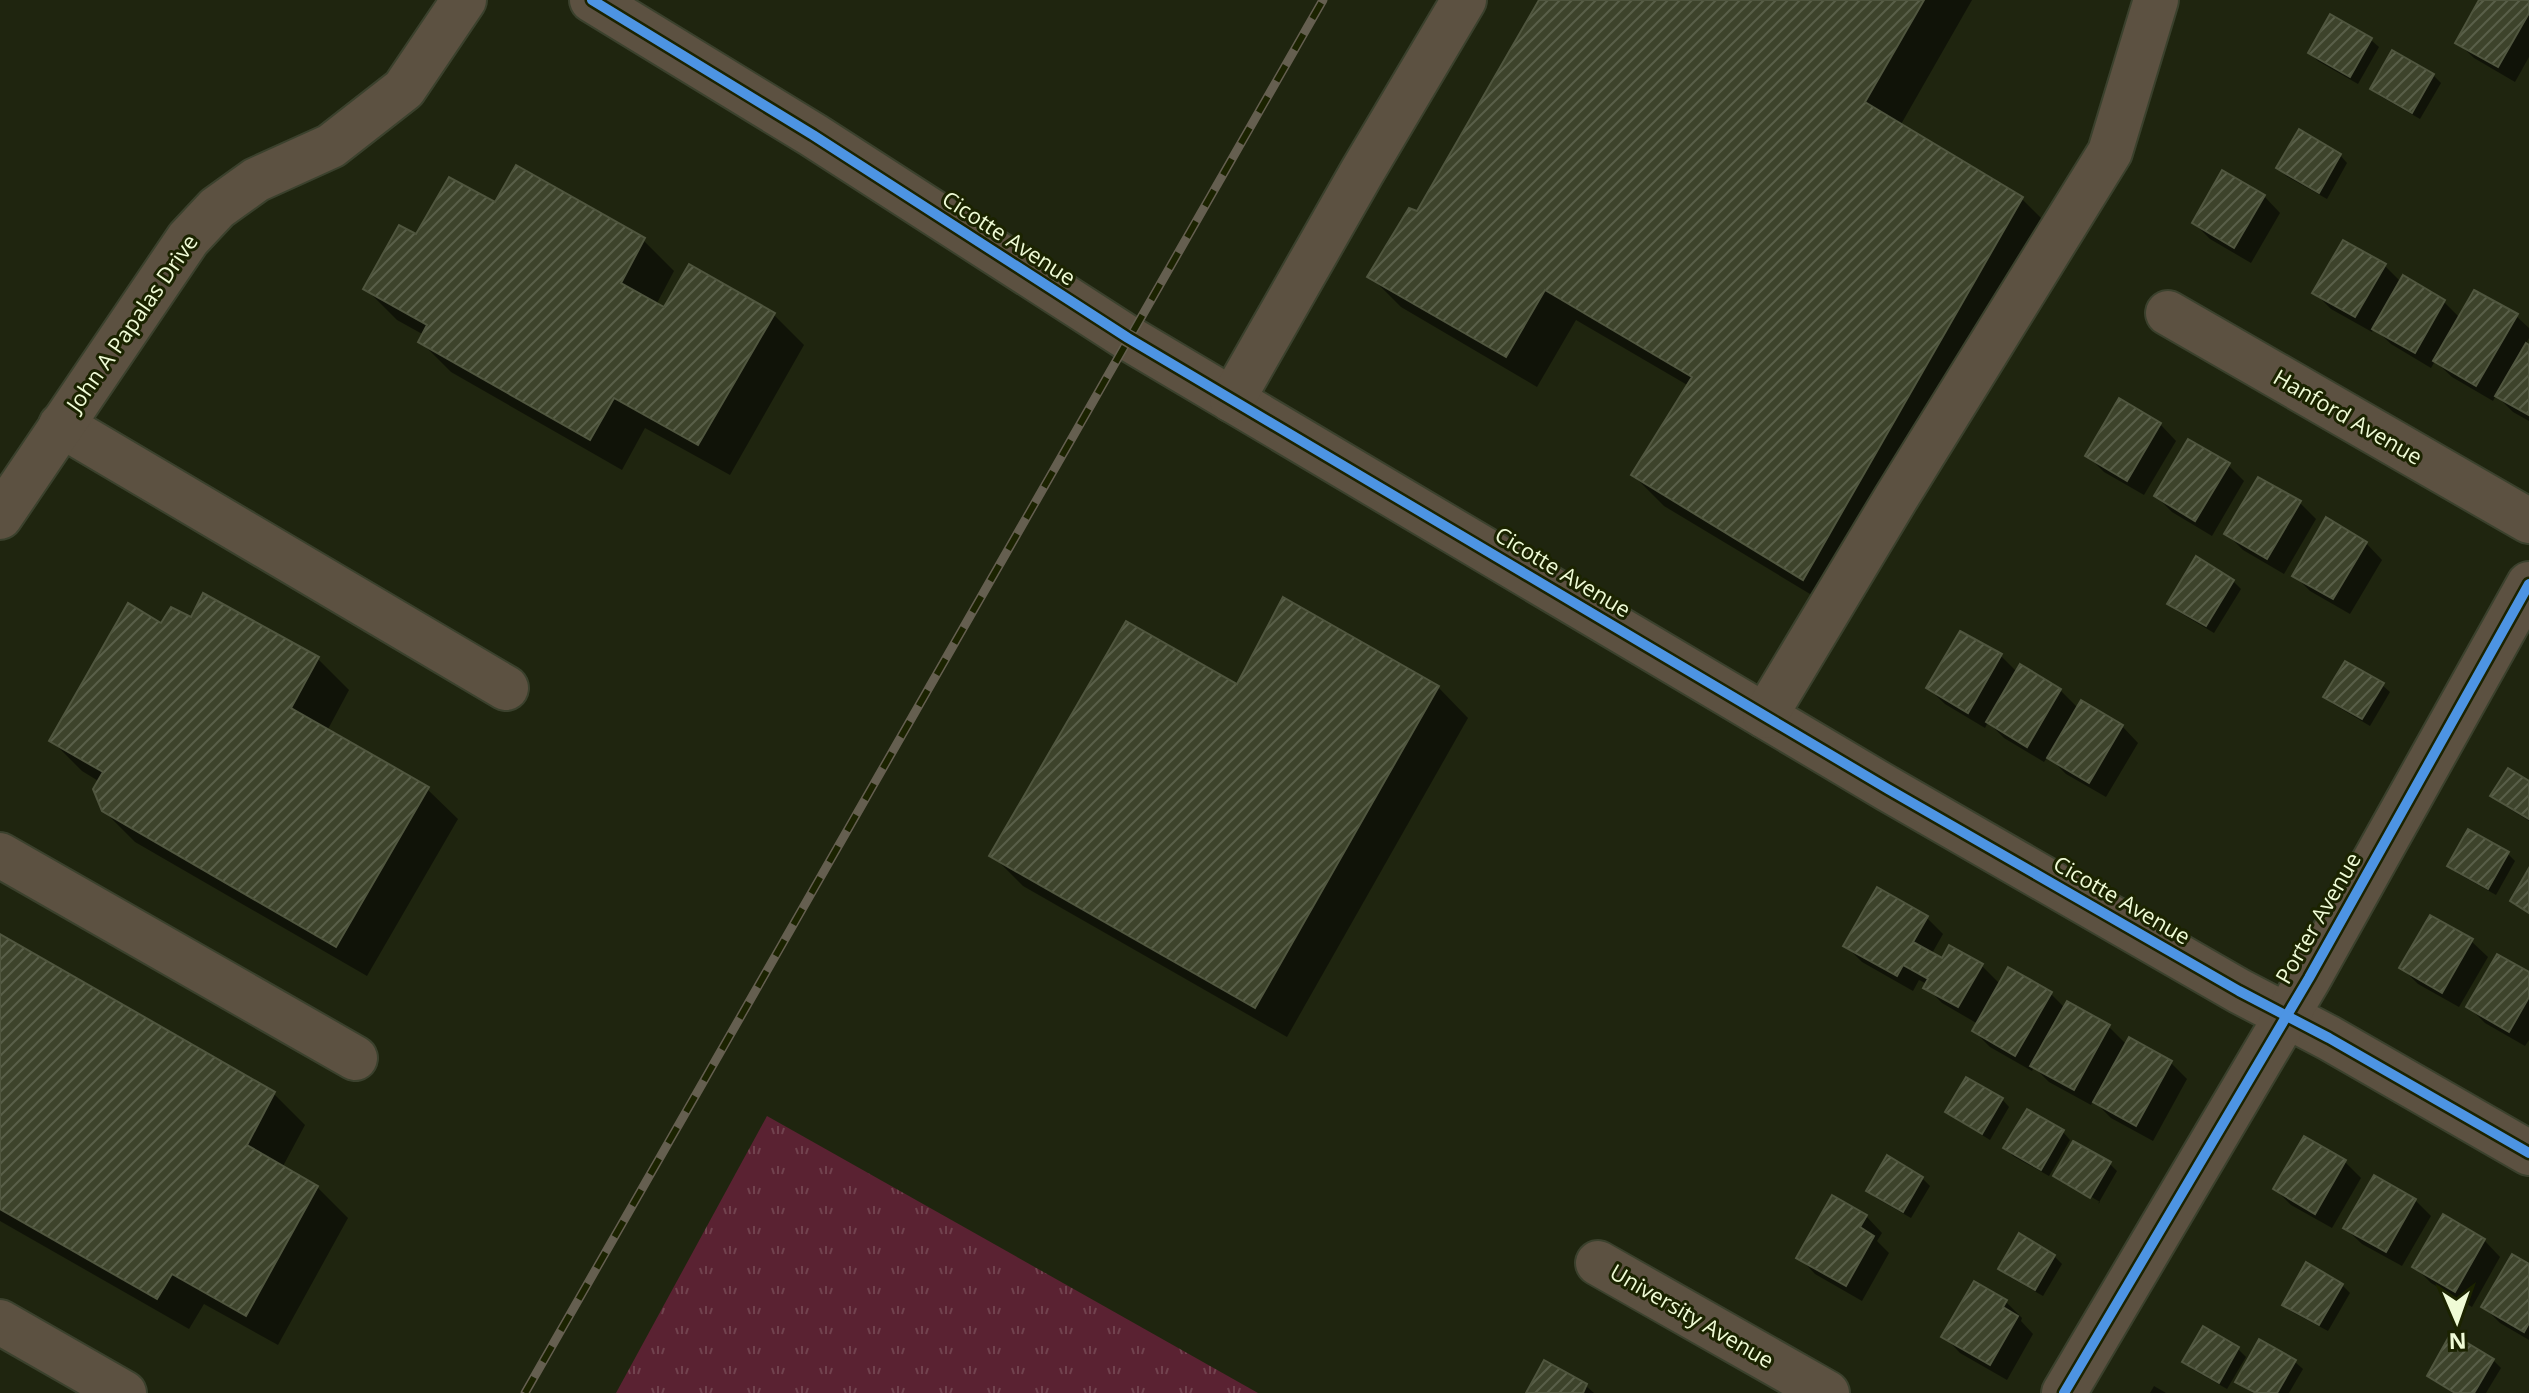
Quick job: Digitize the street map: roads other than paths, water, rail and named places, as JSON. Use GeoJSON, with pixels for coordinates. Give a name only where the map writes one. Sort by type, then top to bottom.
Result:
{"type":"FeatureCollection","features":[{"type":"Feature","properties":{"kind":"street","name":"John A Papalas Drive"},"geometry":{"type":"LineString","coordinates":[[0,517],[188,239],[217,208],[256,180],[331,146],[404,89],[464,0]]}},
{"type":"Feature","properties":{"kind":"street","name":"Cicotte Avenue"},"geometry":{"type":"LineString","coordinates":[[592,0],[813,135],[1128,338],[1232,400],[1888,789],[2529,1153]]}},
{"type":"Feature","properties":{"kind":"street"},"geometry":{"type":"LineString","coordinates":[[1232,400],[1464,0]]}},
{"type":"Feature","properties":{"kind":"street"},"geometry":{"type":"LineString","coordinates":[[1765,716],[2110,152],[2156,0]]}},
{"type":"Feature","properties":{"kind":"street","name":"Hanford Avenue"},"geometry":{"type":"LineString","coordinates":[[2168,313],[2529,521]]}},
{"type":"Feature","properties":{"kind":"street"},"geometry":{"type":"LineString","coordinates":[[61,425],[506,688]]}},
{"type":"Feature","properties":{"kind":"street","name":"Porter Avenue"},"geometry":{"type":"LineString","coordinates":[[2064,1393],[2309,978],[2529,584]]}},
{"type":"Feature","properties":{"kind":"street"},"geometry":{"type":"LineString","coordinates":[[0,855],[355,1058]]}},
{"type":"Feature","properties":{"kind":"street","name":"University Avenue"},"geometry":{"type":"LineString","coordinates":[[1598,1263],[1827,1393]]}},
{"type":"Feature","properties":{"kind":"street"},"geometry":{"type":"LineString","coordinates":[[0,1322],[124,1393]]}},
{"type":"Feature","properties":{"kind":"railway"},"geometry":{"type":"LineString","coordinates":[[525,1393],[1323,0]]}}]}
